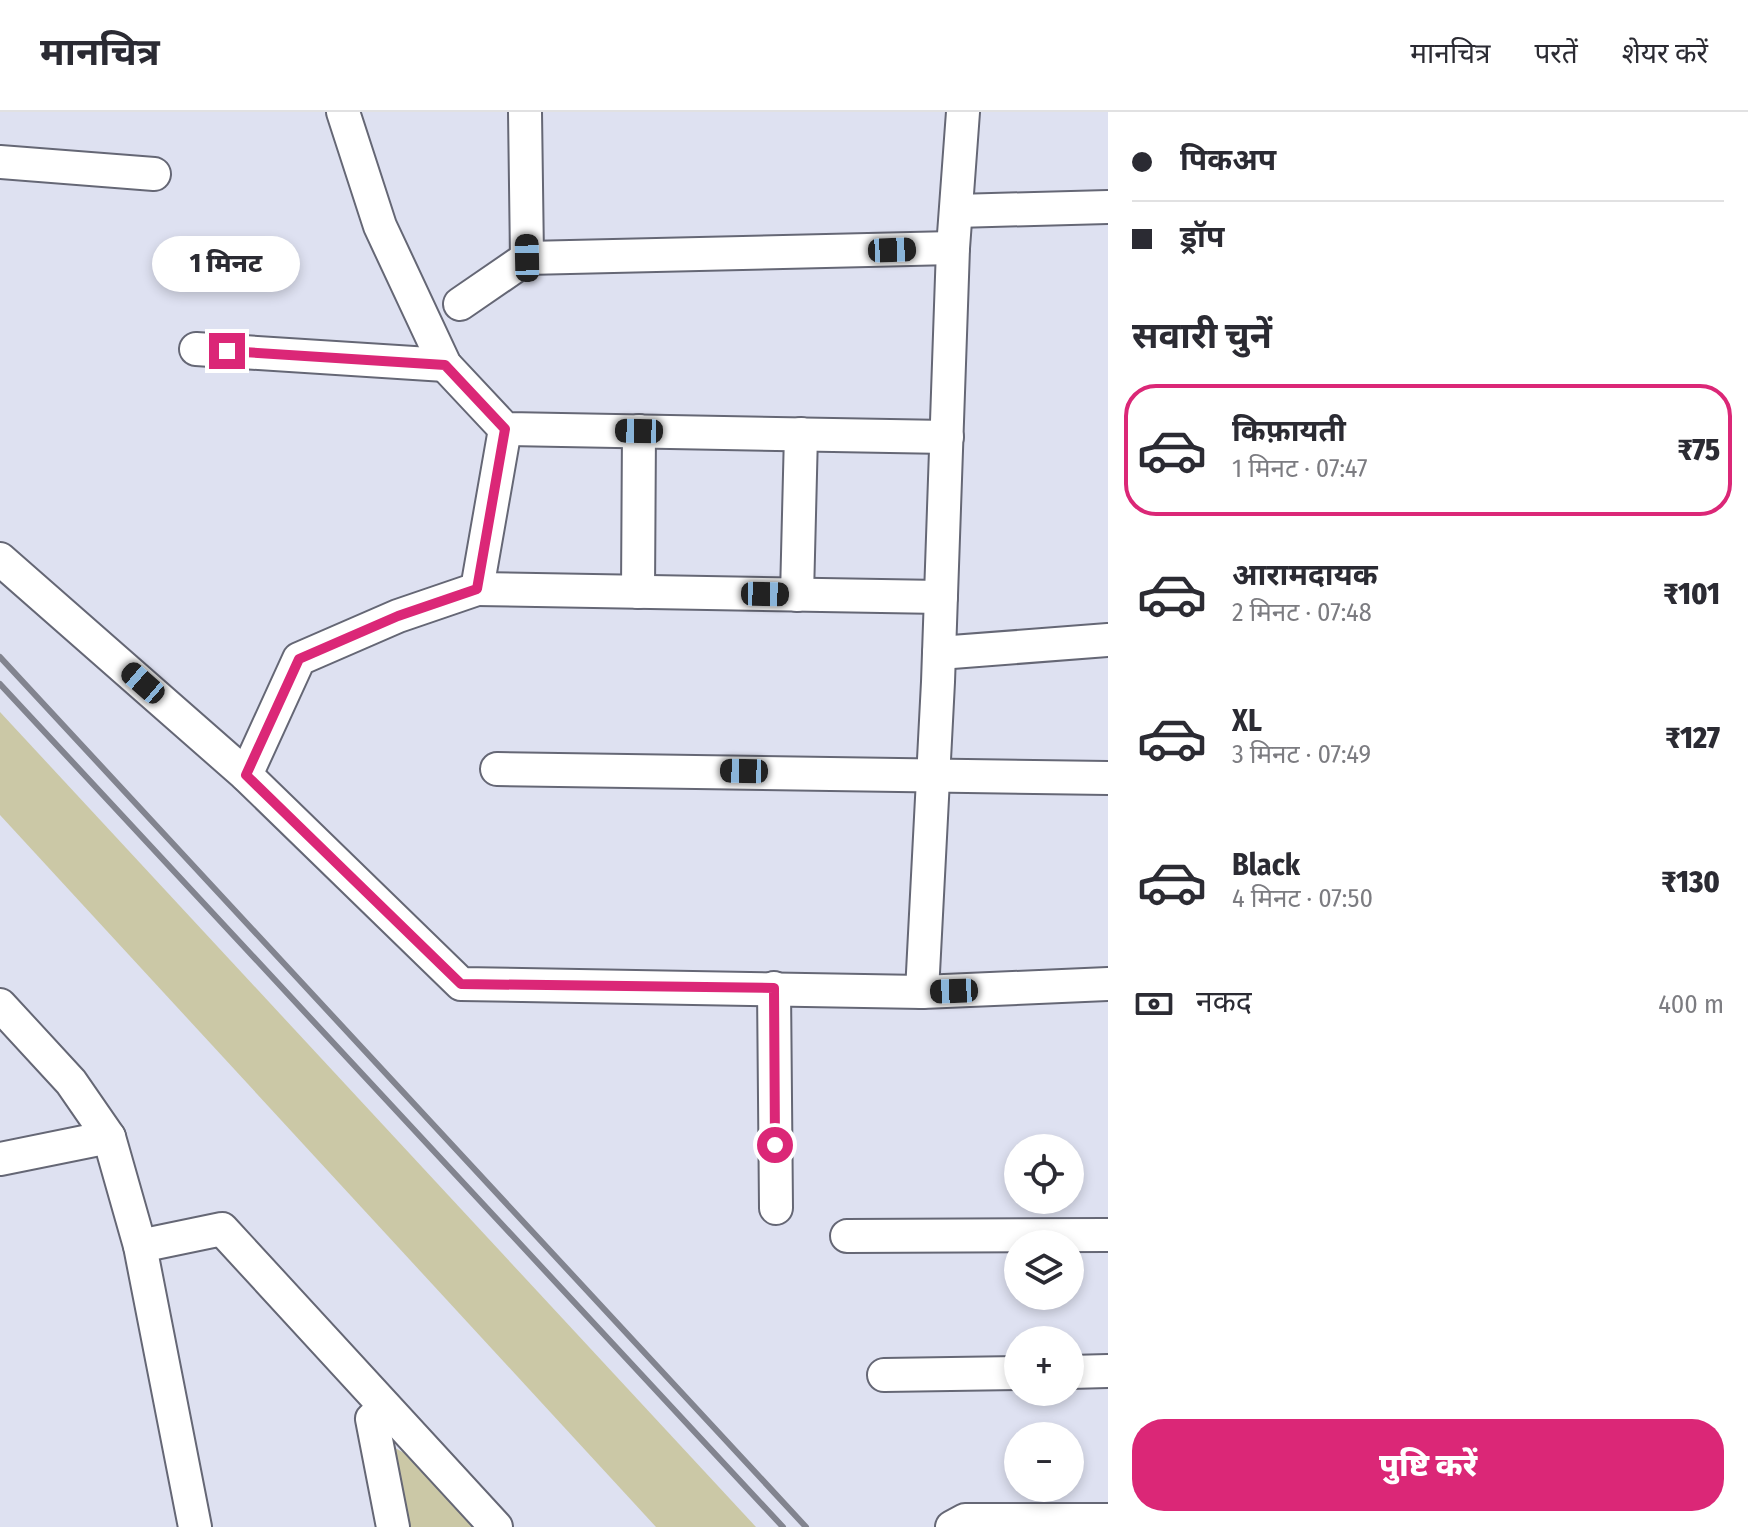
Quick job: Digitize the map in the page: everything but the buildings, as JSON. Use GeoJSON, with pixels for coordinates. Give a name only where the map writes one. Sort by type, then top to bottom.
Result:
{"type":"FeatureCollection","features":[{"type":"Feature","properties":{"kind":"street"},"geometry":{"type":"LineString","coordinates":[[343,112],[380,226],[445,365],[505,429],[947,437]]}},
{"type":"Feature","properties":{"kind":"street"},"geometry":{"type":"LineString","coordinates":[[525,112],[527,258]]}},
{"type":"Feature","properties":{"kind":"street"},"geometry":{"type":"LineString","coordinates":[[922,992],[939,653],[953,248],[963,112]]}},
{"type":"Feature","properties":{"kind":"street"},"geometry":{"type":"LineString","coordinates":[[0,162],[154,174]]}},
{"type":"Feature","properties":{"kind":"street"},"geometry":{"type":"LineString","coordinates":[[956,211],[1108,207]]}},
{"type":"Feature","properties":{"kind":"street"},"geometry":{"type":"LineString","coordinates":[[460,304],[527,258],[953,248]]}},
{"type":"Feature","properties":{"kind":"street"},"geometry":{"type":"LineString","coordinates":[[196,349],[445,365]]}},
{"type":"Feature","properties":{"kind":"street"},"geometry":{"type":"LineString","coordinates":[[477,589],[505,429]]}},
{"type":"Feature","properties":{"kind":"street"},"geometry":{"type":"LineString","coordinates":[[638,592],[639,431]]}},
{"type":"Feature","properties":{"kind":"street"},"geometry":{"type":"LineString","coordinates":[[797,595],[801,434]]}},
{"type":"Feature","properties":{"kind":"street"},"geometry":{"type":"LineString","coordinates":[[0,559],[246,775],[461,984],[922,992],[1108,984]]}},
{"type":"Feature","properties":{"kind":"street"},"geometry":{"type":"LineString","coordinates":[[246,775],[299,659],[398,616],[477,589],[941,597]]}},
{"type":"Feature","properties":{"kind":"street"},"geometry":{"type":"LineString","coordinates":[[939,653],[1108,640]]}},
{"type":"Feature","properties":{"kind":"street"},"geometry":{"type":"LineString","coordinates":[[497,769],[1108,778]]}},
{"type":"Feature","properties":{"kind":"street"},"geometry":{"type":"LineString","coordinates":[[774,988],[776,1208]]}},
{"type":"Feature","properties":{"kind":"street"},"geometry":{"type":"LineString","coordinates":[[0,1005],[71,1082],[109,1137],[140,1246],[195,1527]]}},
{"type":"Feature","properties":{"kind":"street"},"geometry":{"type":"LineString","coordinates":[[0,1159],[109,1137]]}},
{"type":"Feature","properties":{"kind":"street"},"geometry":{"type":"LineString","coordinates":[[140,1246],[222,1229],[496,1527]]}},
{"type":"Feature","properties":{"kind":"street"},"geometry":{"type":"LineString","coordinates":[[847,1236],[1108,1235]]}},
{"type":"Feature","properties":{"kind":"street"},"geometry":{"type":"LineString","coordinates":[[1084,1372],[1108,1371]]}},
{"type":"Feature","properties":{"kind":"street"},"geometry":{"type":"LineString","coordinates":[[884,1375],[1004,1373]]}},
{"type":"Feature","properties":{"kind":"street"},"geometry":{"type":"LineString","coordinates":[[385,1407],[372,1419],[393,1527]]}},
{"type":"Feature","properties":{"kind":"street"},"geometry":{"type":"LineString","coordinates":[[952,1527],[965,1520],[1108,1520]]}},
{"type":"Feature","properties":{"kind":"shaded area"},"geometry":{"type":"Polygon","coordinates":[[[0,712],[756,1527],[656,1527],[0,815],[0,712]]]}},
{"type":"Feature","properties":{"kind":"shaded area"},"geometry":{"type":"Polygon","coordinates":[[[395,1448],[408,1455],[475,1527],[410,1527],[395,1448]]]}},
{"type":"Feature","properties":{"kind":"railway"},"geometry":{"type":"LineString","coordinates":[[0,657],[806,1527]]}},
{"type":"Feature","properties":{"kind":"railway"},"geometry":{"type":"LineString","coordinates":[[0,684],[783,1527]]}},
{"type":"Feature","properties":{"kind":"route"},"geometry":{"type":"LineString","coordinates":[[227,351],[445,365],[505,429],[477,589],[398,616],[299,659],[246,775],[461,984],[774,988],[775,1145]]}}]}
